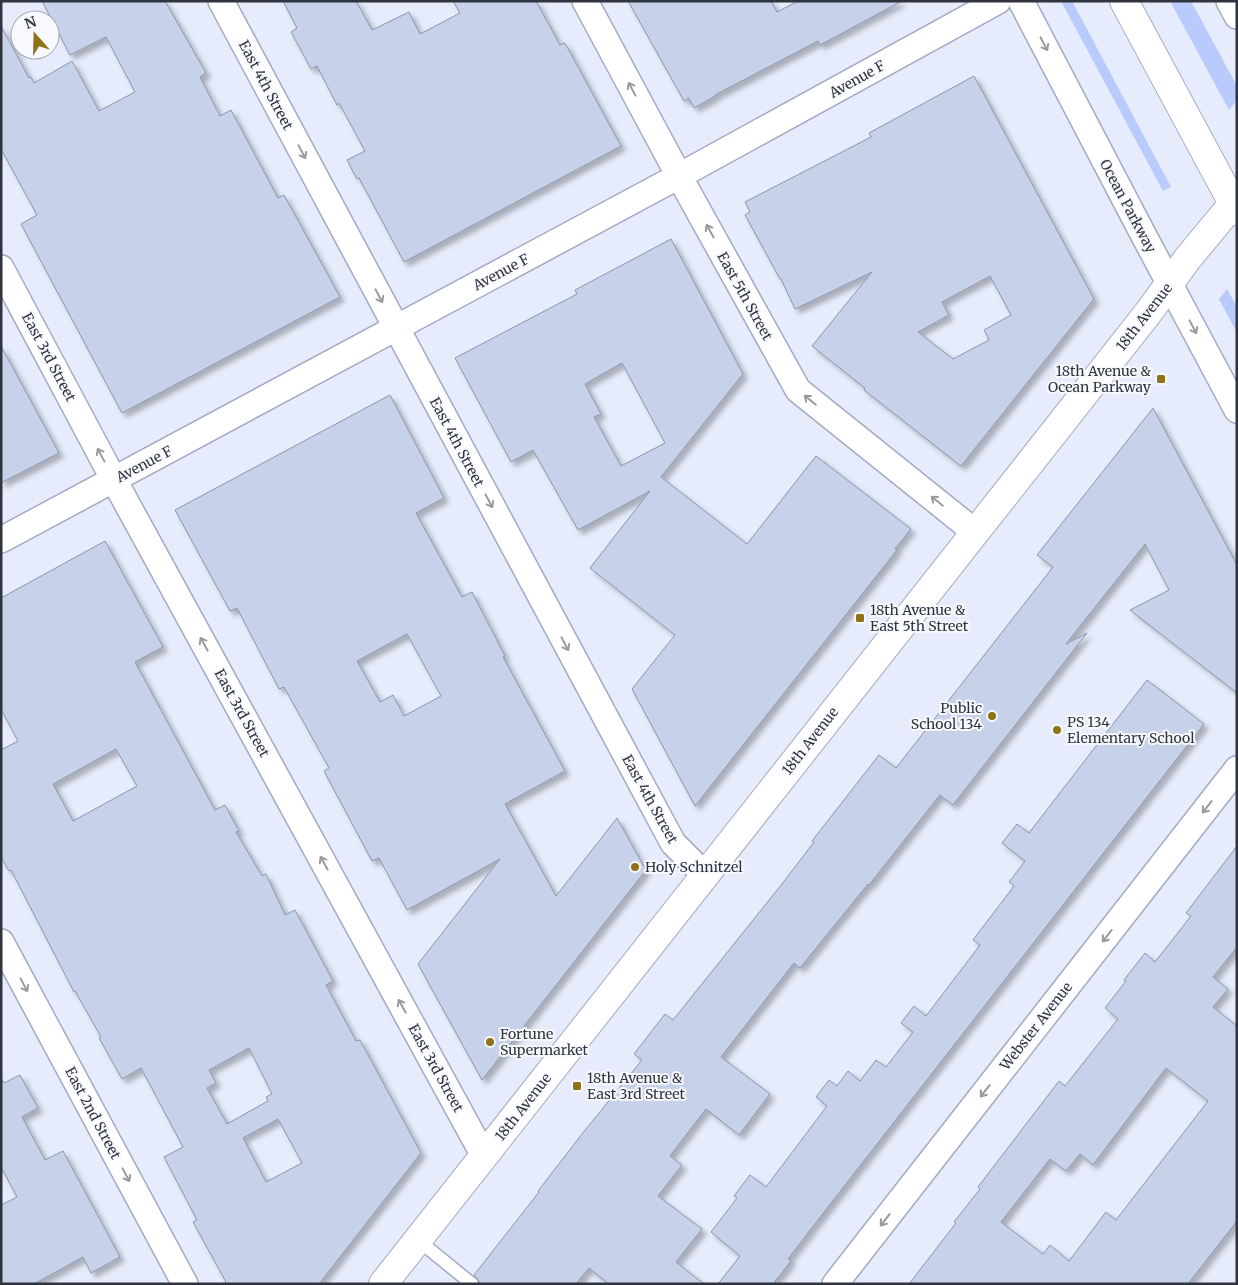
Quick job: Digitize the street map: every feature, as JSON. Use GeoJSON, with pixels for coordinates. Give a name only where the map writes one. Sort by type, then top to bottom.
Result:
{"type":"FeatureCollection","features":[{"type":"Feature","properties":{"kind":"street","name":"East 4th Street"},"geometry":{"type":"LineString","coordinates":[[222,1],[673,843],[705,875]]}},
{"type":"Feature","properties":{"kind":"street","name":"East 5th Street"},"geometry":{"type":"LineString","coordinates":[[585,1],[679,176],[798,390],[975,532]]}},
{"type":"Feature","properties":{"kind":"street","name":"Avenue F"},"geometry":{"type":"LineString","coordinates":[[1,540],[679,176],[998,1]]}},
{"type":"Feature","properties":{"kind":"street","name":"Ocean Parkway"},"geometry":{"type":"LineString","coordinates":[[1021,1],[1237,410]]}},
{"type":"Feature","properties":{"kind":"street"},"geometry":{"type":"LineString","coordinates":[[1124,1],[1235,205]]}},
{"type":"Feature","properties":{"kind":"street"},"geometry":{"type":"LineString","coordinates":[[1229,1],[1237,16]]}},
{"type":"Feature","properties":{"kind":"street","name":"18th Avenue"},"geometry":{"type":"LineString","coordinates":[[383,1284],[1170,284],[1188,258],[1235,205]]}},
{"type":"Feature","properties":{"kind":"street","name":"East 3rd Street"},"geometry":{"type":"LineString","coordinates":[[1,268],[114,480],[484,1156]]}},
{"type":"Feature","properties":{"kind":"street","name":"Webster Avenue"},"geometry":{"type":"LineString","coordinates":[[836,1284],[1237,769]]}},
{"type":"Feature","properties":{"kind":"street","name":"East 2nd Street"},"geometry":{"type":"LineString","coordinates":[[1,942],[185,1284]]}},
{"type":"Feature","properties":{"kind":"lane"},"geometry":{"type":"LineString","coordinates":[[418,1240],[472,1284]]}},
{"type":"Feature","properties":{"kind":"shaded area"},"geometry":{"type":"Polygon","coordinates":[[[1061,1],[1072,1],[1171,187],[1163,191],[1061,1]]]}},
{"type":"Feature","properties":{"kind":"shaded area"},"geometry":{"type":"Polygon","coordinates":[[[1170,1],[1191,1],[1237,86],[1237,100],[1229,110],[1170,1]]]}},
{"type":"Feature","properties":{"kind":"shaded area"},"geometry":{"type":"Polygon","coordinates":[[[1227,289],[1237,307],[1237,333],[1219,299],[1227,289]]]}},
{"type":"Feature","properties":{"kind":"building"},"geometry":{"type":"Polygon","coordinates":[[[42,1],[165,1],[206,73],[200,77],[220,116],[231,110],[278,198],[284,195],[340,297],[122,413],[21,224],[37,215],[1,149],[1,26],[10,43],[10,60],[19,60],[29,78],[31,77],[34,83],[72,61],[99,111],[135,92],[106,37],[70,55],[60,36],[60,10],[47,10],[42,1]]]}},
{"type":"Feature","properties":{"kind":"building"},"geometry":{"type":"Polygon","coordinates":[[[283,1],[356,1],[372,30],[409,12],[420,34],[460,13],[453,1],[536,1],[560,45],[565,43],[621,146],[404,262],[359,178],[357,179],[347,160],[365,151],[339,103],[337,105],[317,66],[311,69],[291,32],[297,28],[283,1]]]}},
{"type":"Feature","properties":{"kind":"building"},"geometry":{"type":"Polygon","coordinates":[[[628,1],[771,1],[777,12],[798,1],[902,1],[820,45],[818,41],[694,108],[689,98],[684,101],[628,1]]]}},
{"type":"Feature","properties":{"kind":"building"},"geometry":{"type":"Polygon","coordinates":[[[974,76],[1094,299],[961,466],[864,390],[865,388],[812,346],[872,272],[795,309],[781,279],[745,215],[750,212],[745,202],[871,137],[869,133],[974,76]],[[990,276],[942,302],[949,315],[918,332],[953,359],[989,340],[984,330],[1011,315],[990,276]]]}},
{"type":"Feature","properties":{"kind":"building"},"geometry":{"type":"Polygon","coordinates":[[[671,239],[743,374],[661,477],[747,544],[816,456],[911,529],[895,549],[897,550],[695,806],[632,689],[675,635],[590,568],[650,491],[578,530],[533,450],[511,462],[455,358],[577,294],[575,290],[671,239]],[[622,363],[585,384],[601,414],[594,417],[621,466],[665,443],[622,363]]]}},
{"type":"Feature","properties":{"kind":"building"},"geometry":{"type":"Polygon","coordinates":[[[1,346],[59,453],[1,483],[1,346]]]}},
{"type":"Feature","properties":{"kind":"building"},"geometry":{"type":"Polygon","coordinates":[[[390,395],[444,498],[416,513],[462,597],[472,592],[505,656],[503,657],[565,771],[505,804],[556,896],[617,818],[646,870],[482,1080],[418,964],[500,859],[407,910],[379,858],[372,861],[324,771],[329,768],[284,687],[279,689],[237,608],[230,611],[175,510],[390,395]],[[407,634],[357,661],[380,702],[393,695],[404,716],[441,696],[407,634]]]}},
{"type":"Feature","properties":{"kind":"building"},"geometry":{"type":"Polygon","coordinates":[[[1153,408],[1237,565],[1237,693],[1130,610],[1169,590],[1145,544],[1066,644],[1087,633],[953,805],[940,795],[800,968],[794,963],[721,1057],[770,1094],[739,1135],[706,1109],[670,1156],[682,1165],[658,1196],[702,1229],[676,1262],[704,1284],[609,1284],[589,1268],[576,1284],[480,1284],[474,1275],[582,1134],[642,1060],[634,1054],[665,1014],[673,1020],[782,884],[814,842],[812,841],[879,755],[896,768],[1053,567],[1037,555],[1153,408]]]}},
{"type":"Feature","properties":{"kind":"building"},"geometry":{"type":"Polygon","coordinates":[[[105,541],[163,647],[135,662],[215,810],[225,805],[239,831],[236,832],[262,876],[266,874],[285,915],[295,910],[333,981],[326,985],[356,1041],[360,1040],[421,1153],[319,1284],[227,1284],[193,1222],[197,1220],[164,1157],[183,1147],[141,1068],[122,1079],[99,1038],[101,1037],[74,992],[11,870],[9,871],[1,857],[1,750],[18,741],[1,709],[1,598],[105,541]],[[116,749],[53,784],[73,821],[137,786],[116,749]],[[249,1048],[209,1070],[216,1083],[207,1088],[227,1124],[268,1101],[266,1097],[272,1094],[249,1048]],[[278,1119],[243,1138],[266,1182],[302,1163],[278,1119]]]}},
{"type":"Feature","properties":{"kind":"building"},"geometry":{"type":"Polygon","coordinates":[[[1147,680],[1204,724],[814,1225],[788,1259],[791,1261],[773,1284],[718,1284],[740,1256],[711,1232],[737,1198],[734,1196],[750,1175],[766,1187],[827,1106],[816,1097],[829,1080],[837,1086],[848,1071],[860,1081],[876,1060],[886,1067],[913,1032],[901,1023],[914,1006],[926,1016],[980,945],[973,940],[1014,886],[1009,882],[1025,861],[1002,843],[1017,824],[1029,833],[1147,680]]]}},
{"type":"Feature","properties":{"kind":"building"},"geometry":{"type":"Polygon","coordinates":[[[1237,846],[1237,947],[1213,977],[1228,989],[1213,1007],[1237,1026],[1237,1221],[1188,1284],[909,1284],[956,1223],[954,1222],[980,1189],[978,1187],[1059,1081],[1065,1086],[1118,1019],[1105,1008],[1126,981],[1124,980],[1145,953],[1155,962],[1191,916],[1186,913],[1237,846]],[[1166,1068],[1093,1165],[1080,1154],[1066,1171],[1050,1159],[1001,1222],[1043,1254],[1050,1245],[1069,1261],[1106,1212],[1116,1220],[1208,1101],[1166,1068]]]}},
{"type":"Feature","properties":{"kind":"building"},"geometry":{"type":"Polygon","coordinates":[[[20,1075],[38,1108],[22,1117],[45,1160],[63,1151],[120,1257],[91,1273],[83,1257],[34,1284],[1,1284],[1,1205],[17,1197],[1,1167],[1,1078],[4,1083],[20,1075]]]}},
{"type":"Feature","properties":{"kind":"place","name":"18th Avenue & Ocean Parkway"},"geometry":{"type":"Point","coordinates":[1161,379]}},
{"type":"Feature","properties":{"kind":"place","name":"18th Avenue & East 5th Street"},"geometry":{"type":"Point","coordinates":[860,618]}},
{"type":"Feature","properties":{"kind":"place","name":"Public School 134"},"geometry":{"type":"Point","coordinates":[992,716]}},
{"type":"Feature","properties":{"kind":"place","name":"PS 134 Elementary School"},"geometry":{"type":"Point","coordinates":[1057,730]}},
{"type":"Feature","properties":{"kind":"place","name":"Holy Schnitzel"},"geometry":{"type":"Point","coordinates":[635,867]}},
{"type":"Feature","properties":{"kind":"place","name":"Fortune Supermarket"},"geometry":{"type":"Point","coordinates":[490,1042]}},
{"type":"Feature","properties":{"kind":"place","name":"18th Avenue & East 3rd Street"},"geometry":{"type":"Point","coordinates":[577,1086]}}]}
